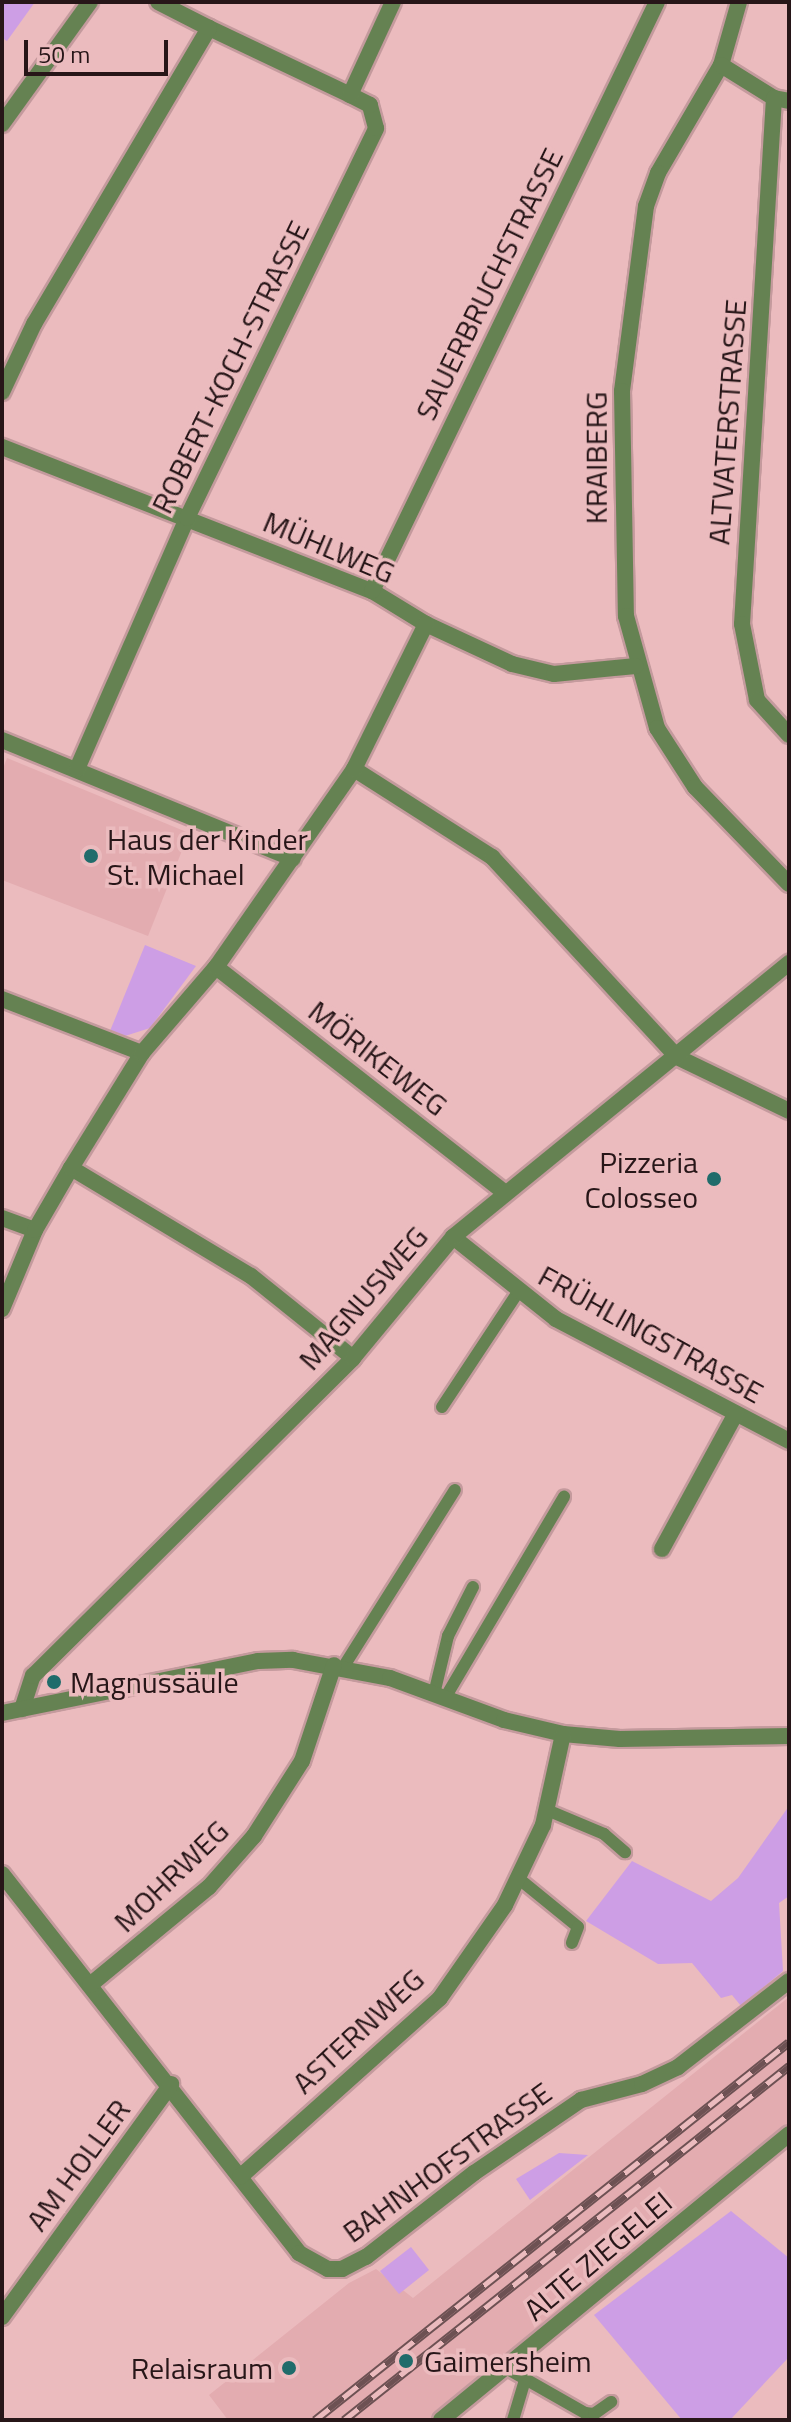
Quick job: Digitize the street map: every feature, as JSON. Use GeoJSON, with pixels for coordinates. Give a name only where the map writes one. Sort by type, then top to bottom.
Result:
{"type":"FeatureCollection","features":[{"type":"Feature","properties":{"kind":"street"},"geometry":{"type":"LineString","coordinates":[[2,124],[90,2]]}},
{"type":"Feature","properties":{"kind":"street"},"geometry":{"type":"LineString","coordinates":[[158,2],[350,95],[393,2]]}},
{"type":"Feature","properties":{"kind":"street","name":"SAUERBRUCHSTRASSE"},"geometry":{"type":"LineString","coordinates":[[372,591],[657,2]]}},
{"type":"Feature","properties":{"kind":"street","name":"KRAIBERG"},"geometry":{"type":"LineString","coordinates":[[739,2],[721,65],[658,173],[646,206],[622,391],[626,616],[636,666],[657,728],[695,787],[789,884]]}},
{"type":"Feature","properties":{"kind":"street"},"geometry":{"type":"LineString","coordinates":[[2,392],[34,324],[209,28]]}},
{"type":"Feature","properties":{"kind":"street","name":"ALTVATERSTRASSE"},"geometry":{"type":"LineString","coordinates":[[721,65],[782,100],[742,624],[757,700],[789,735]]}},
{"type":"Feature","properties":{"kind":"street","name":"ROBERT-KOCH-STRASSE"},"geometry":{"type":"LineString","coordinates":[[77,769],[187,518],[376,128],[370,105],[350,95]]}},
{"type":"Feature","properties":{"kind":"street","name":"MÜHLWEG"},"geometry":{"type":"LineString","coordinates":[[2,447],[372,591],[426,624],[512,664],[554,674],[636,666]]}},
{"type":"Feature","properties":{"kind":"street"},"geometry":{"type":"LineString","coordinates":[[2,1309],[35,1230],[142,1053],[216,967],[354,769],[426,624]]}},
{"type":"Feature","properties":{"kind":"street"},"geometry":{"type":"LineString","coordinates":[[2,740],[293,859]]}},
{"type":"Feature","properties":{"kind":"street"},"geometry":{"type":"LineString","coordinates":[[354,769],[492,857],[677,1057],[789,1111]]}},
{"type":"Feature","properties":{"kind":"street","name":"MAGNUSWEG"},"geometry":{"type":"LineString","coordinates":[[22,1709],[33,1676],[353,1358],[453,1237],[789,963]]}},
{"type":"Feature","properties":{"kind":"street","name":"MÖRIKEWEG"},"geometry":{"type":"LineString","coordinates":[[216,967],[505,1193]]}},
{"type":"Feature","properties":{"kind":"street"},"geometry":{"type":"LineString","coordinates":[[2,999],[142,1053]]}},
{"type":"Feature","properties":{"kind":"street"},"geometry":{"type":"LineString","coordinates":[[71,1168],[251,1276],[353,1358]]}},
{"type":"Feature","properties":{"kind":"street"},"geometry":{"type":"LineString","coordinates":[[2,1218],[35,1230]]}},
{"type":"Feature","properties":{"kind":"street","name":"FRÜHLINGSTRASSE"},"geometry":{"type":"LineString","coordinates":[[453,1237],[518,1292],[616,1354],[789,1441]]}},
{"type":"Feature","properties":{"kind":"street"},"geometry":{"type":"LineString","coordinates":[[662,1549],[735,1415]]}},
{"type":"Feature","properties":{"kind":"street"},"geometry":{"type":"LineString","coordinates":[[2,1713],[258,1661],[339,1665],[504,1720],[563,1734],[620,1739],[789,1736]]}},
{"type":"Feature","properties":{"kind":"street","name":"MOHRWEG"},"geometry":{"type":"LineString","coordinates":[[90,1985],[209,1887],[254,1836],[302,1761],[339,1665]]}},
{"type":"Feature","properties":{"kind":"street","name":"ASTERNWEG"},"geometry":{"type":"LineString","coordinates":[[240,2177],[440,1998],[518,1878],[547,1810],[563,1734]]}},
{"type":"Feature","properties":{"kind":"street","name":"BAHNHOFSTRASSE"},"geometry":{"type":"LineString","coordinates":[[2,1874],[171,2084],[299,2253],[328,2269],[342,2269],[581,2100],[642,2084],[678,2067],[789,1981]]}},
{"type":"Feature","properties":{"kind":"street","name":"AM HOLLER"},"geometry":{"type":"LineString","coordinates":[[2,2317],[171,2084]]}},
{"type":"Feature","properties":{"kind":"street","name":"ALTE ZIEGELEI"},"geometry":{"type":"LineString","coordinates":[[441,2420],[789,2134]]}},
{"type":"Feature","properties":{"kind":"lane"},"geometry":{"type":"LineString","coordinates":[[442,1407],[518,1292]]}},
{"type":"Feature","properties":{"kind":"lane"},"geometry":{"type":"LineString","coordinates":[[339,1665],[455,1490]]}},
{"type":"Feature","properties":{"kind":"lane"},"geometry":{"type":"LineString","coordinates":[[439,1696],[564,1497]]}},
{"type":"Feature","properties":{"kind":"lane"},"geometry":{"type":"LineString","coordinates":[[439,1696],[448,1636],[473,1587]]}},
{"type":"Feature","properties":{"kind":"lane"},"geometry":{"type":"LineString","coordinates":[[547,1810],[604,1834],[625,1852]]}},
{"type":"Feature","properties":{"kind":"lane"},"geometry":{"type":"LineString","coordinates":[[518,1878],[578,1927],[572,1943]]}},
{"type":"Feature","properties":{"kind":"lane"},"geometry":{"type":"LineString","coordinates":[[506,2368],[585,2413],[594,2414],[611,2402]]}},
{"type":"Feature","properties":{"kind":"lane"},"geometry":{"type":"LineString","coordinates":[[513,2420],[525,2380]]}},
{"type":"Feature","properties":{"kind":"shaded area"},"geometry":{"type":"Polygon","coordinates":[[[2,2],[35,2],[7,41],[2,38],[2,2]]]}},
{"type":"Feature","properties":{"kind":"shaded area","name":"Haus der Kinder St. Michael"},"geometry":{"type":"Polygon","coordinates":[[[7,758],[189,833],[148,936],[2,880],[2,771],[7,758]]]}},
{"type":"Feature","properties":{"kind":"shaded area"},"geometry":{"type":"Polygon","coordinates":[[[145,945],[196,966],[150,1028],[125,1036],[110,1031],[145,945]]]}},
{"type":"Feature","properties":{"kind":"shaded area"},"geometry":{"type":"Polygon","coordinates":[[[789,1806],[789,1896],[779,1903],[783,1971],[741,2006],[732,1995],[721,1998],[692,1963],[658,1964],[586,1921],[632,1861],[711,1901],[738,1878],[789,1806]]]}},
{"type":"Feature","properties":{"kind":"shaded area"},"geometry":{"type":"Polygon","coordinates":[[[789,1997],[789,2124],[429,2420],[228,2420],[209,2395],[349,2283],[376,2269],[413,2298],[789,1997]]]}},
{"type":"Feature","properties":{"kind":"shaded area"},"geometry":{"type":"Polygon","coordinates":[[[559,2153],[588,2155],[530,2200],[516,2179],[559,2153]]]}},
{"type":"Feature","properties":{"kind":"shaded area"},"geometry":{"type":"Polygon","coordinates":[[[731,2211],[789,2258],[789,2357],[730,2420],[682,2420],[594,2315],[731,2211]]]}},
{"type":"Feature","properties":{"kind":"shaded area"},"geometry":{"type":"Polygon","coordinates":[[[411,2247],[429,2270],[399,2294],[380,2271],[411,2247]]]}},
{"type":"Feature","properties":{"kind":"railway"},"geometry":{"type":"LineString","coordinates":[[315,2420],[789,2042]]}},
{"type":"Feature","properties":{"kind":"railway"},"geometry":{"type":"LineString","coordinates":[[344,2420],[789,2066]]}},
{"type":"Feature","properties":{"kind":"place","name":"Haus der Kinder St. Michael"},"geometry":{"type":"Point","coordinates":[91,856]}},
{"type":"Feature","properties":{"kind":"place","name":"Pizzeria Colosseo"},"geometry":{"type":"Point","coordinates":[714,1179]}},
{"type":"Feature","properties":{"kind":"place","name":"Magnussäule"},"geometry":{"type":"Point","coordinates":[54,1682]}},
{"type":"Feature","properties":{"kind":"place","name":"Gaimersheim"},"geometry":{"type":"Point","coordinates":[406,2361]}},
{"type":"Feature","properties":{"kind":"place","name":"Relaisraum"},"geometry":{"type":"Point","coordinates":[289,2368]}}]}
